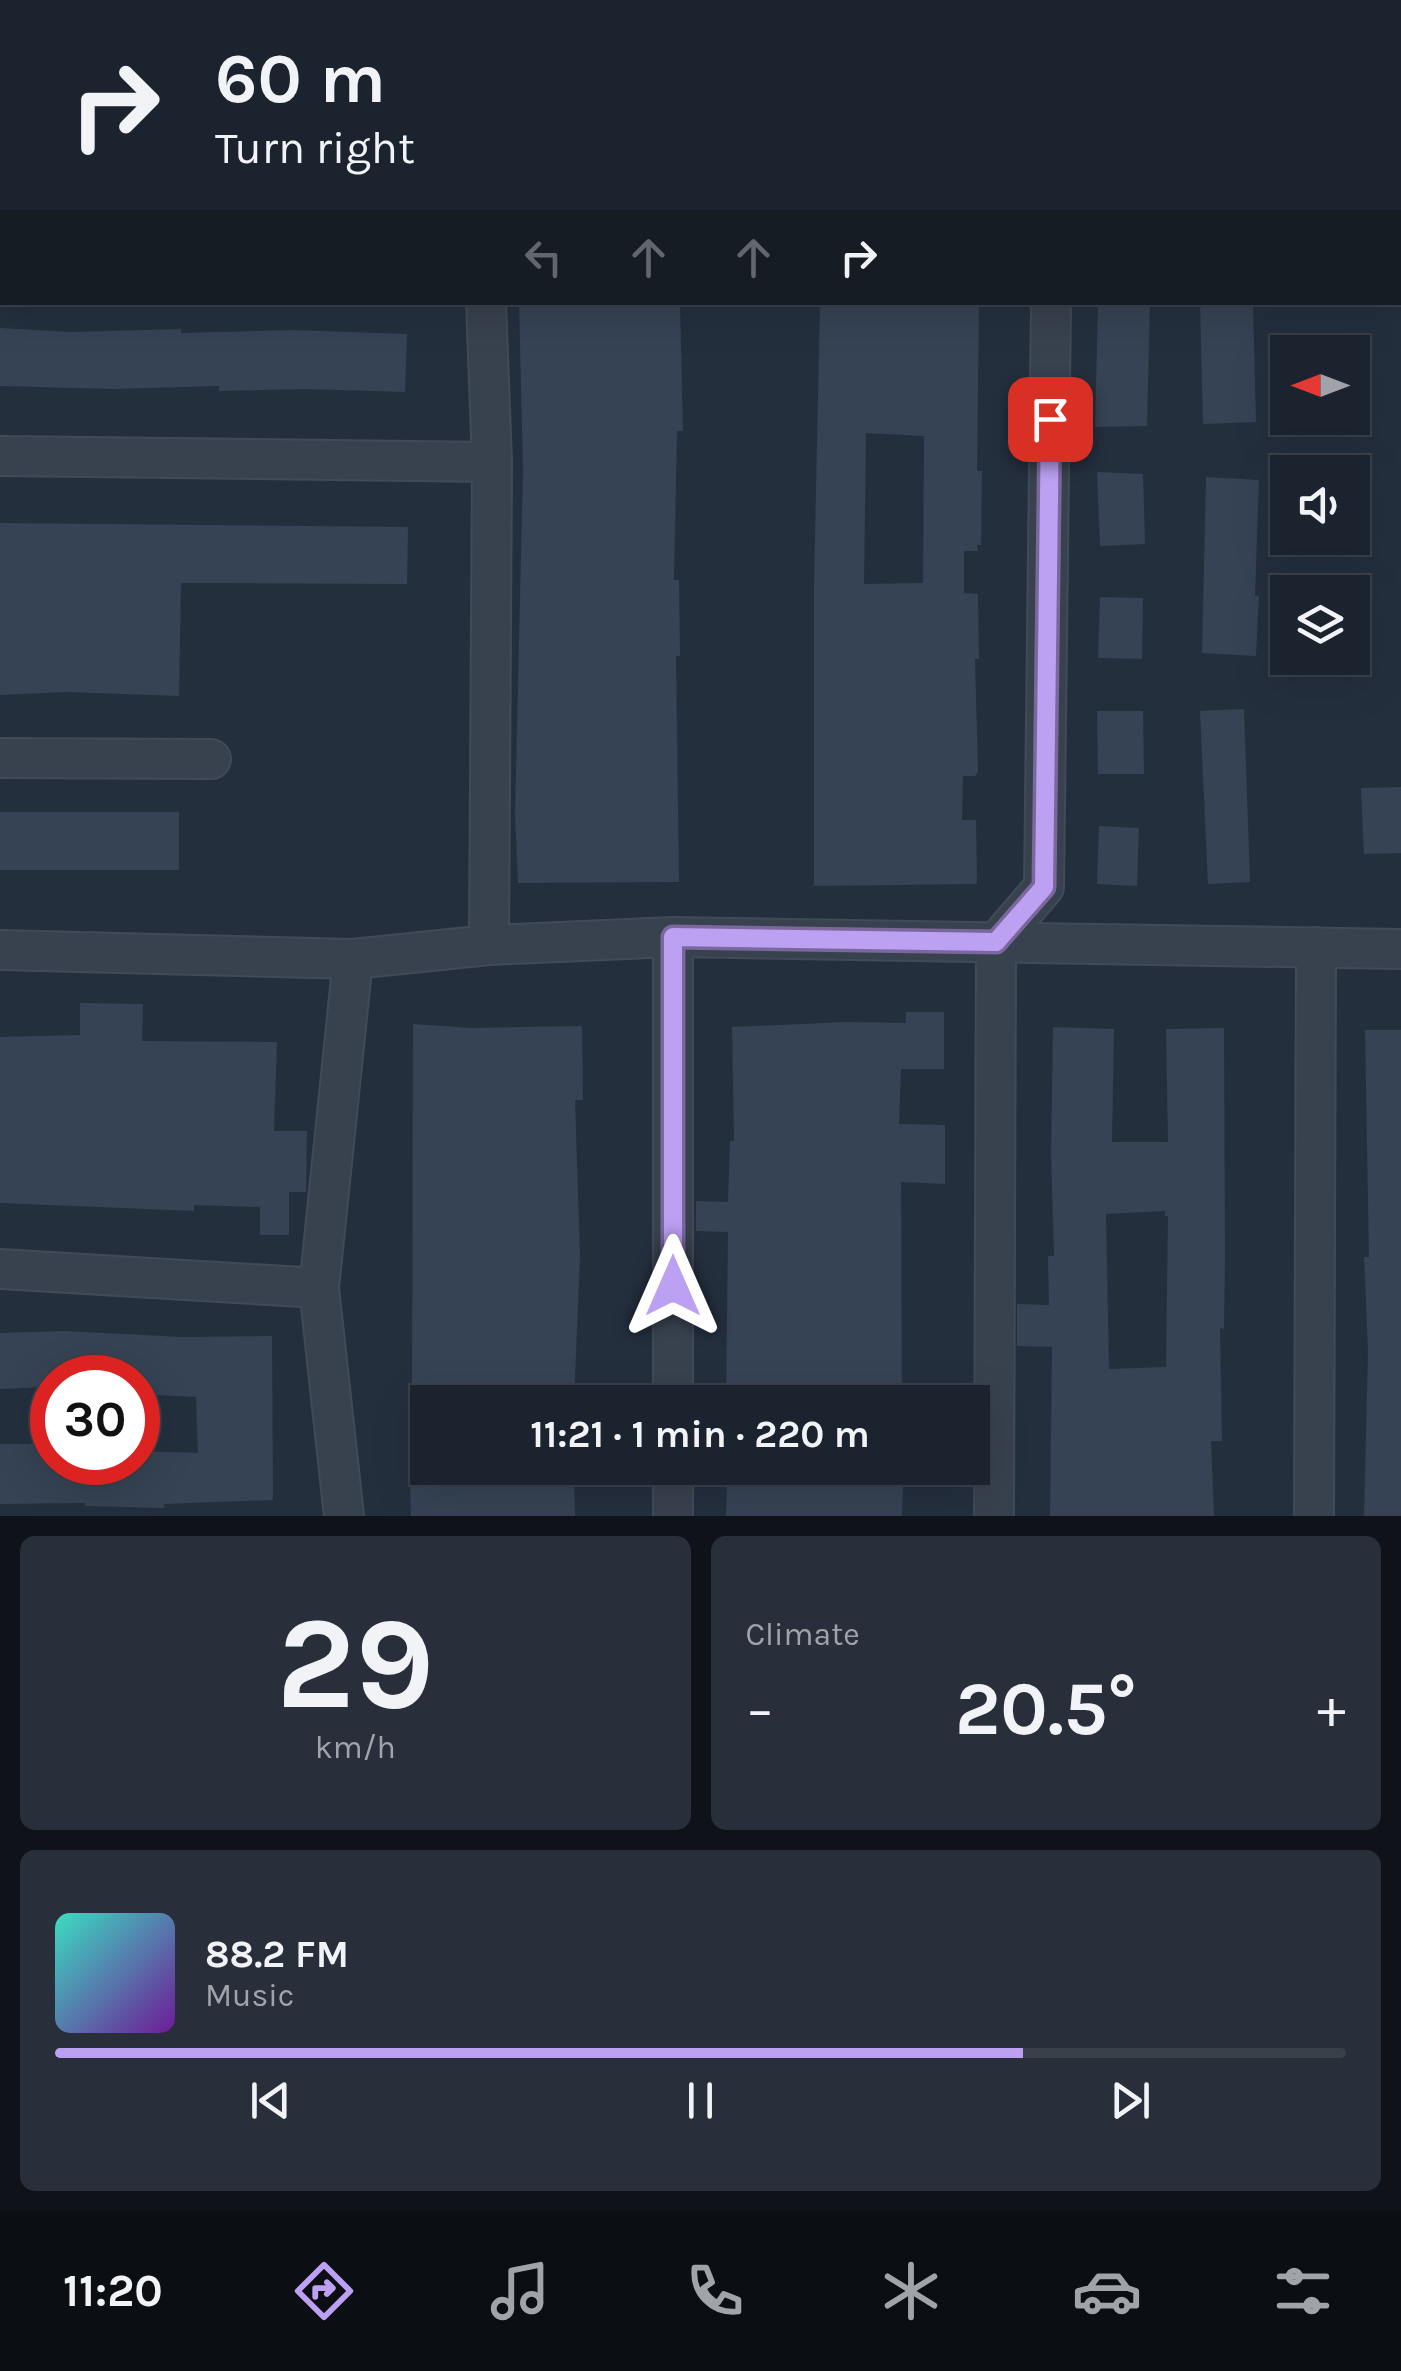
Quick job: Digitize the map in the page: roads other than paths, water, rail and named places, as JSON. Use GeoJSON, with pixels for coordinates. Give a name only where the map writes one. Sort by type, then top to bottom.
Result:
{"type":"FeatureCollection","features":[{"type":"Feature","properties":{"kind":"street"},"geometry":{"type":"LineString","coordinates":[[486,305],[492,462],[488,945]]}},
{"type":"Feature","properties":{"kind":"street"},"geometry":{"type":"LineString","coordinates":[[994,1516],[996,942],[1044,887],[1051,305]]}},
{"type":"Feature","properties":{"kind":"street"},"geometry":{"type":"LineString","coordinates":[[0,456],[492,462]]}},
{"type":"Feature","properties":{"kind":"street"},"geometry":{"type":"LineString","coordinates":[[0,758],[211,759]]}},
{"type":"Feature","properties":{"kind":"street"},"geometry":{"type":"LineString","coordinates":[[673,937],[673,1385]]}},
{"type":"Feature","properties":{"kind":"street"},"geometry":{"type":"LineString","coordinates":[[0,950],[353,959],[488,945],[673,937],[1401,949]]}},
{"type":"Feature","properties":{"kind":"street"},"geometry":{"type":"LineString","coordinates":[[1314,1516],[1316,948]]}},
{"type":"Feature","properties":{"kind":"street"},"geometry":{"type":"LineString","coordinates":[[344,1516],[319,1288],[353,959]]}},
{"type":"Feature","properties":{"kind":"street"},"geometry":{"type":"LineString","coordinates":[[0,1269],[319,1288]]}},
{"type":"Feature","properties":{"kind":"street"},"geometry":{"type":"LineString","coordinates":[[673,1485],[674,1516]]}}]}
